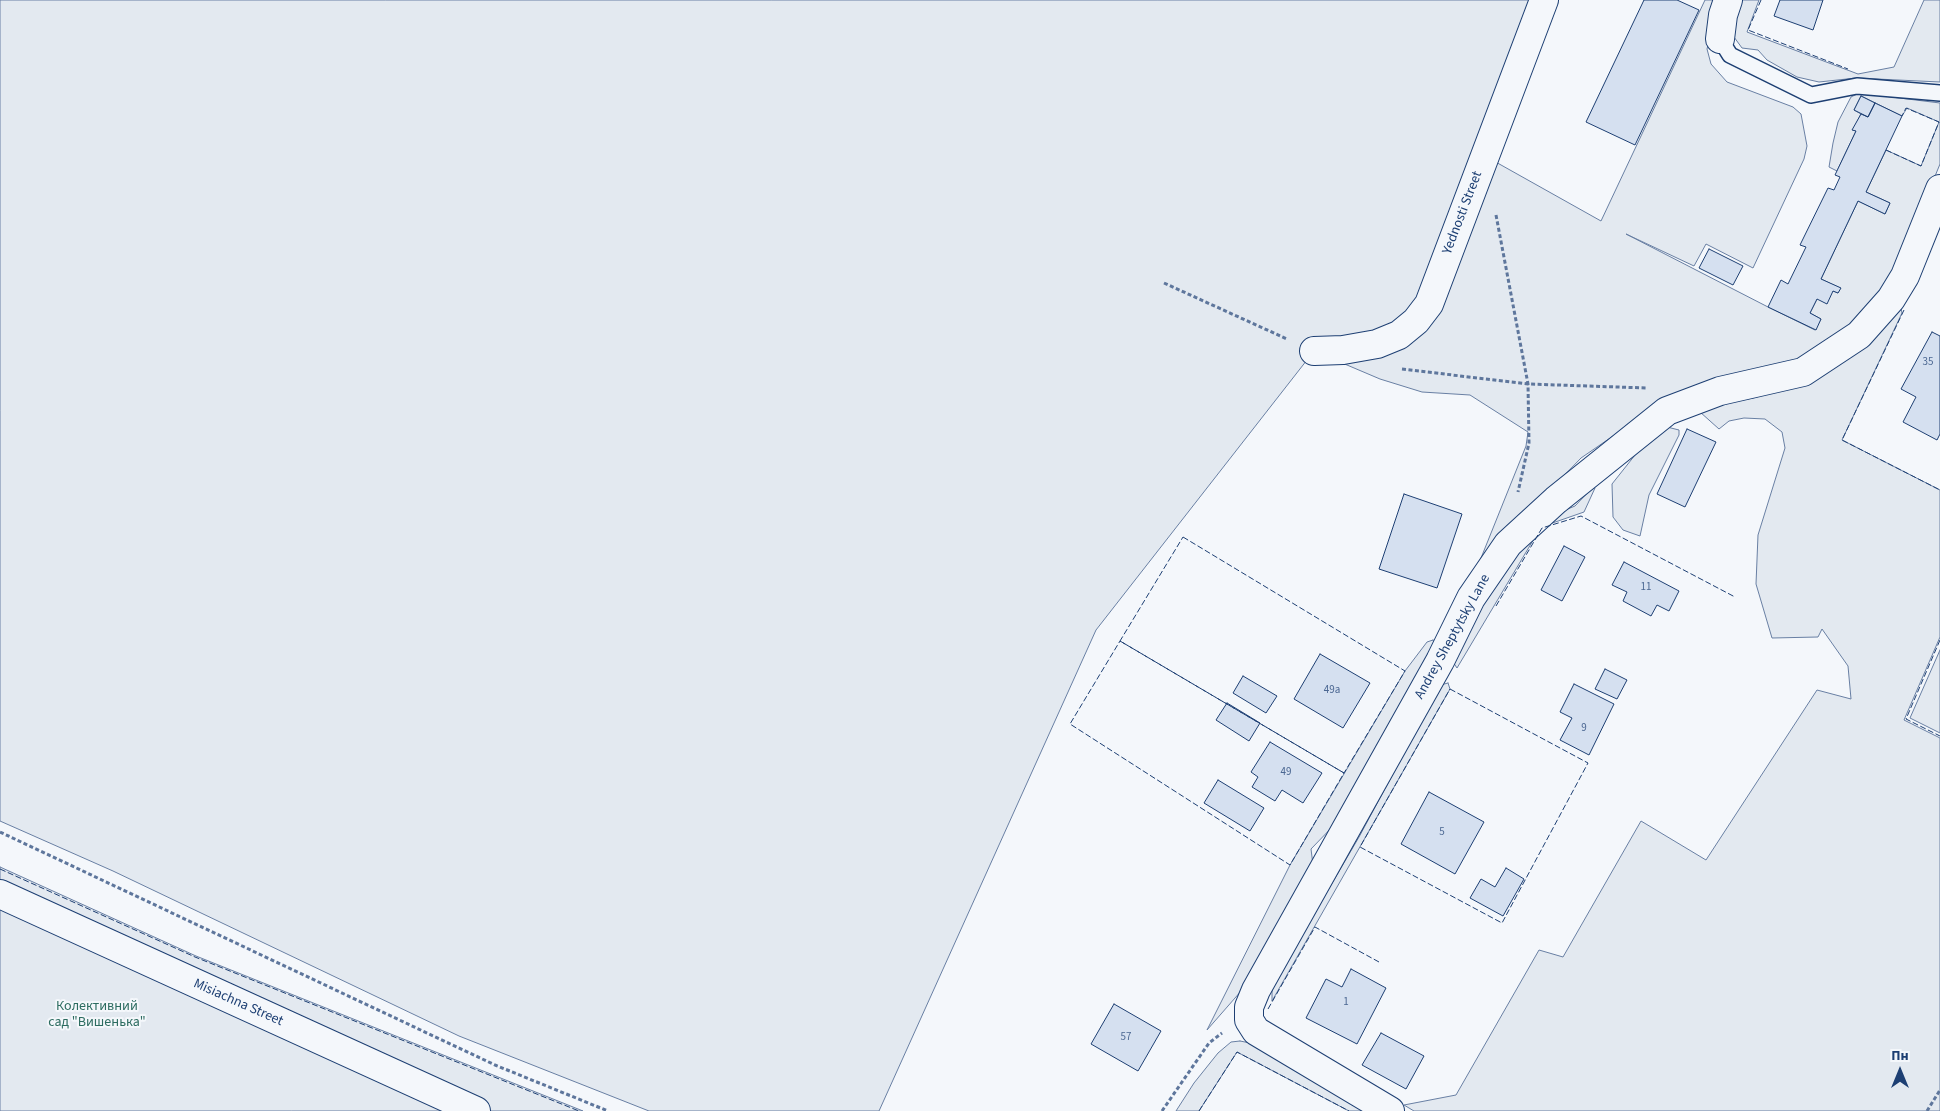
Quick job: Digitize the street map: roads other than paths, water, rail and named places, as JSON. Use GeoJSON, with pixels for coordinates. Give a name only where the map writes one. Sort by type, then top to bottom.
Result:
{"type":"FeatureCollection","features":[{"type":"Feature","properties":{"kind":"street","name":"Yednosti Street"},"geometry":{"type":"LineString","coordinates":[[1314,351],[1343,350],[1377,344],[1399,336],[1416,321],[1429,304],[1544,0]]}},
{"type":"Feature","properties":{"kind":"street"},"geometry":{"type":"LineString","coordinates":[[1720,39],[1722,15],[1728,0]]}},
{"type":"Feature","properties":{"kind":"street","name":"Andrey Sheptytsky Lane"},"geometry":{"type":"LineString","coordinates":[[1390,1111],[1264,1037],[1256,1031],[1250,1020],[1250,1007],[1256,990],[1440,661],[1471,598],[1508,544],[1556,500],[1667,411],[1720,390],[1803,372],[1860,336],[1891,299],[1905,276],[1940,189]]}},
{"type":"Feature","properties":{"kind":"street","name":"Misiachna Street"},"geometry":{"type":"LineString","coordinates":[[0,894],[476,1111]]}},
{"type":"Feature","properties":{"kind":"lane"},"geometry":{"type":"LineString","coordinates":[[1720,39],[1730,55],[1811,95],[1857,86],[1940,93]]}},
{"type":"Feature","properties":{"kind":"park label","name":"Колективний сад \"Вишенька\""},"geometry":{"type":"Point","coordinates":[97,1016]}}]}
